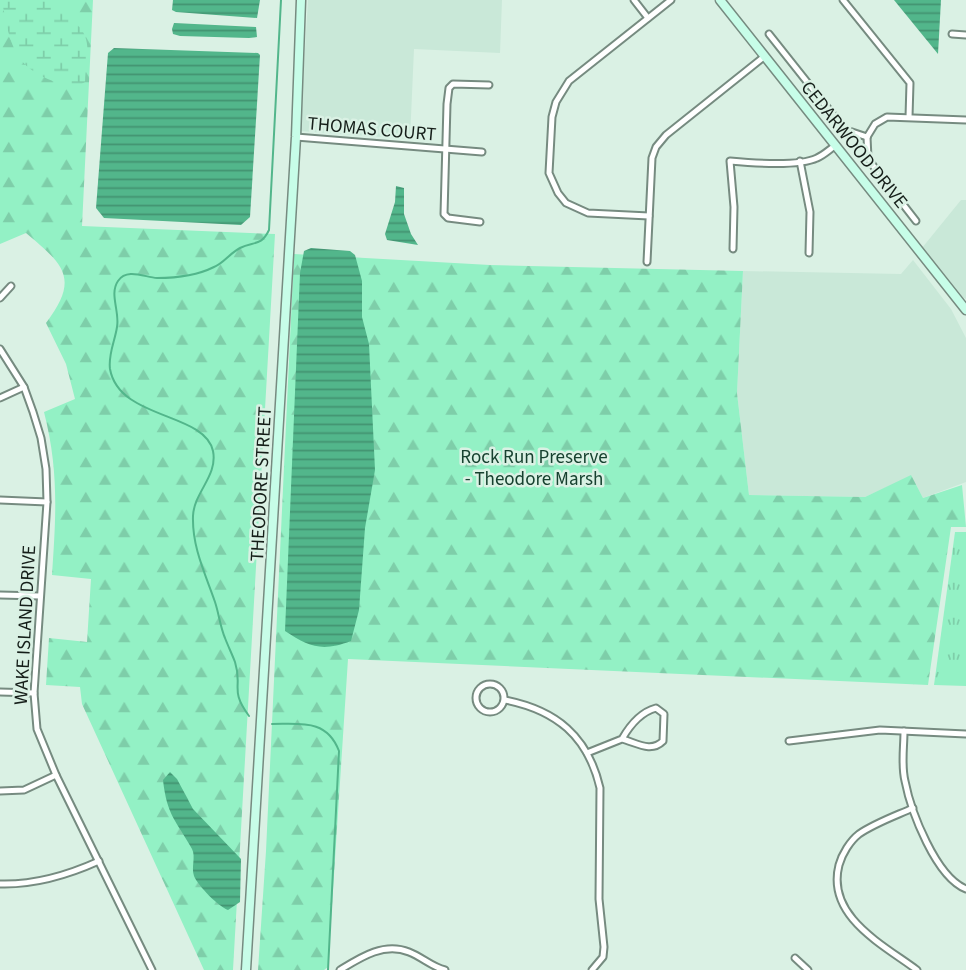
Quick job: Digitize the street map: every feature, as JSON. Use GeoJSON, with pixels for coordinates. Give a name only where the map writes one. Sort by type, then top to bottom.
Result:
{"type":"FeatureCollection","features":[{"type":"Feature","properties":{"kind":"street","name":"THEODORE STREET"},"geometry":{"type":"LineString","coordinates":[[246,970],[296,137],[301,0]]}},
{"type":"Feature","properties":{"kind":"street"},"geometry":{"type":"LineString","coordinates":[[634,0],[649,18]]}},
{"type":"Feature","properties":{"kind":"street"},"geometry":{"type":"LineString","coordinates":[[649,216],[588,213],[576,208],[558,193],[549,173],[552,117],[561,93],[569,81],[671,0]]}},
{"type":"Feature","properties":{"kind":"street","name":"CEDARWOOD DRIVE"},"geometry":{"type":"LineString","coordinates":[[720,0],[966,308]]}},
{"type":"Feature","properties":{"kind":"street"},"geometry":{"type":"LineString","coordinates":[[843,0],[910,83],[909,117]]}},
{"type":"Feature","properties":{"kind":"street"},"geometry":{"type":"LineString","coordinates":[[769,34],[842,126],[867,137]]}},
{"type":"Feature","properties":{"kind":"street"},"geometry":{"type":"LineString","coordinates":[[952,34],[966,35]]}},
{"type":"Feature","properties":{"kind":"street"},"geometry":{"type":"LineString","coordinates":[[648,262],[652,158],[656,147],[666,135],[765,56]]}},
{"type":"Feature","properties":{"kind":"street","name":"THOMAS COURT"},"geometry":{"type":"LineString","coordinates":[[480,222],[448,218],[444,214],[449,88],[453,84],[489,85]]}},
{"type":"Feature","properties":{"kind":"street"},"geometry":{"type":"LineString","coordinates":[[916,221],[868,158],[867,137],[875,124],[887,117],[966,120]]}},
{"type":"Feature","properties":{"kind":"street","name":"THOMAS COURT"},"geometry":{"type":"LineString","coordinates":[[296,137],[482,152]]}},
{"type":"Feature","properties":{"kind":"street"},"geometry":{"type":"LineString","coordinates":[[733,249],[734,207],[730,161],[759,164],[800,161],[818,158],[836,145]]}},
{"type":"Feature","properties":{"kind":"street"},"geometry":{"type":"LineString","coordinates":[[800,161],[810,212],[809,253]]}},
{"type":"Feature","properties":{"kind":"street"},"geometry":{"type":"LineString","coordinates":[[0,298],[11,286]]}},
{"type":"Feature","properties":{"kind":"street","name":"WAKE ISLAND DRIVE"},"geometry":{"type":"LineString","coordinates":[[0,349],[23,387],[41,438],[46,469],[47,502],[34,693],[37,729],[56,775],[152,970]]}},
{"type":"Feature","properties":{"kind":"street"},"geometry":{"type":"LineString","coordinates":[[0,398],[23,387]]}},
{"type":"Feature","properties":{"kind":"street"},"geometry":{"type":"LineString","coordinates":[[0,500],[47,502]]}},
{"type":"Feature","properties":{"kind":"street"},"geometry":{"type":"LineString","coordinates":[[0,595],[40,596]]}},
{"type":"Feature","properties":{"kind":"street"},"geometry":{"type":"LineString","coordinates":[[489,684],[503,690],[505,700],[500,708],[487,712],[479,707],[476,698],[480,689],[489,684]]}},
{"type":"Feature","properties":{"kind":"street"},"geometry":{"type":"LineString","coordinates":[[0,692],[34,693]]}},
{"type":"Feature","properties":{"kind":"street"},"geometry":{"type":"LineString","coordinates":[[505,700],[539,709],[559,720],[575,735],[596,771],[600,788],[599,900],[604,947],[603,957],[592,970]]}},
{"type":"Feature","properties":{"kind":"street"},"geometry":{"type":"LineString","coordinates":[[587,753],[622,738],[630,725],[649,710],[656,708],[664,714],[663,741],[657,747],[651,748],[622,738]]}},
{"type":"Feature","properties":{"kind":"street"},"geometry":{"type":"LineString","coordinates":[[789,741],[880,730],[966,734]]}},
{"type":"Feature","properties":{"kind":"street"},"geometry":{"type":"LineString","coordinates":[[904,731],[904,781],[913,808],[944,873],[966,889]]}},
{"type":"Feature","properties":{"kind":"street"},"geometry":{"type":"LineString","coordinates":[[0,791],[24,790],[56,775]]}},
{"type":"Feature","properties":{"kind":"street"},"geometry":{"type":"LineString","coordinates":[[913,808],[856,836],[840,860],[837,891],[845,911],[863,930],[916,970]]}},
{"type":"Feature","properties":{"kind":"street"},"geometry":{"type":"LineString","coordinates":[[0,884],[72,873],[99,861]]}},
{"type":"Feature","properties":{"kind":"street"},"geometry":{"type":"LineString","coordinates":[[340,970],[360,957],[379,950],[396,949],[410,953],[441,970]]}},
{"type":"Feature","properties":{"kind":"street"},"geometry":{"type":"LineString","coordinates":[[795,958],[808,970]]}},
{"type":"Feature","properties":{"kind":"shaded area"},"geometry":{"type":"Polygon","coordinates":[[[173,0],[260,0],[257,18],[176,12],[172,10],[173,0]]]}},
{"type":"Feature","properties":{"kind":"shaded area"},"geometry":{"type":"Polygon","coordinates":[[[308,0],[502,0],[500,53],[414,49],[410,139],[300,131],[308,0]]]}},
{"type":"Feature","properties":{"kind":"shaded area"},"geometry":{"type":"Polygon","coordinates":[[[894,0],[941,0],[938,54],[894,0]]]}},
{"type":"Feature","properties":{"kind":"shaded area"},"geometry":{"type":"Polygon","coordinates":[[[174,23],[256,27],[257,37],[180,36],[173,34],[174,23]]]}},
{"type":"Feature","properties":{"kind":"shaded area"},"geometry":{"type":"Polygon","coordinates":[[[114,48],[260,55],[250,217],[241,225],[104,218],[96,208],[108,53],[114,48]]]}},
{"type":"Feature","properties":{"kind":"shaded area"},"geometry":{"type":"Polygon","coordinates":[[[396,186],[404,188],[404,214],[418,245],[387,240],[385,234],[395,202],[396,186]]]}},
{"type":"Feature","properties":{"kind":"shaded area"},"geometry":{"type":"Polygon","coordinates":[[[961,200],[966,200],[966,299],[960,296],[922,248],[961,200]]]}},
{"type":"Feature","properties":{"kind":"shaded area"},"geometry":{"type":"Polygon","coordinates":[[[311,248],[350,251],[355,255],[362,281],[362,317],[369,344],[375,470],[365,528],[359,610],[351,641],[324,647],[301,641],[285,631],[300,273],[304,251],[311,248]]]}},
{"type":"Feature","properties":{"kind":"shaded area"},"geometry":{"type":"Polygon","coordinates":[[[913,260],[951,309],[966,338],[966,482],[923,498],[911,476],[865,497],[749,495],[737,393],[743,271],[901,274],[913,260]]]}},
{"type":"Feature","properties":{"kind":"shaded area"},"geometry":{"type":"Polygon","coordinates":[[[170,772],[177,779],[193,809],[241,859],[240,902],[228,910],[209,896],[194,876],[192,849],[167,802],[163,780],[170,772]]]}},
{"type":"Feature","properties":{"kind":"green space"},"geometry":{"type":"Polygon","coordinates":[[[0,0],[93,0],[82,226],[275,234],[233,970],[204,970],[82,704],[80,687],[46,685],[49,638],[87,642],[91,579],[52,575],[54,474],[44,412],[75,399],[66,364],[46,323],[63,294],[65,283],[58,264],[26,233],[0,244],[0,0]]]}},
{"type":"Feature","properties":{"kind":"green space"},"geometry":{"type":"Polygon","coordinates":[[[2,0],[50,0],[79,26],[87,47],[85,82],[75,88],[41,76],[29,68],[14,48],[2,0]]]}},
{"type":"Feature","properties":{"kind":"green space","name":"Rock Run Preserve - Theodore Marsh"},"geometry":{"type":"Polygon","coordinates":[[[294,254],[490,265],[743,271],[737,393],[749,495],[865,497],[911,475],[923,498],[962,485],[966,527],[951,527],[928,685],[348,659],[328,967],[324,970],[258,970],[294,254]]]}},
{"type":"Feature","properties":{"kind":"green space"},"geometry":{"type":"Polygon","coordinates":[[[955,532],[966,532],[966,686],[934,685],[955,532]]]}},
{"type":"Feature","properties":{"kind":"waterway"},"geometry":{"type":"LineString","coordinates":[[249,716],[238,694],[235,662],[223,634],[200,560],[193,527],[194,507],[212,468],[213,451],[207,438],[195,429],[129,398],[117,386],[110,363],[118,321],[114,292],[122,277],[136,274],[157,278],[201,272],[218,265],[240,248],[260,241],[269,230],[281,0]]}},
{"type":"Feature","properties":{"kind":"waterway"},"geometry":{"type":"LineString","coordinates":[[272,724],[303,724],[320,728],[328,733],[339,751],[328,970]]}}]}
